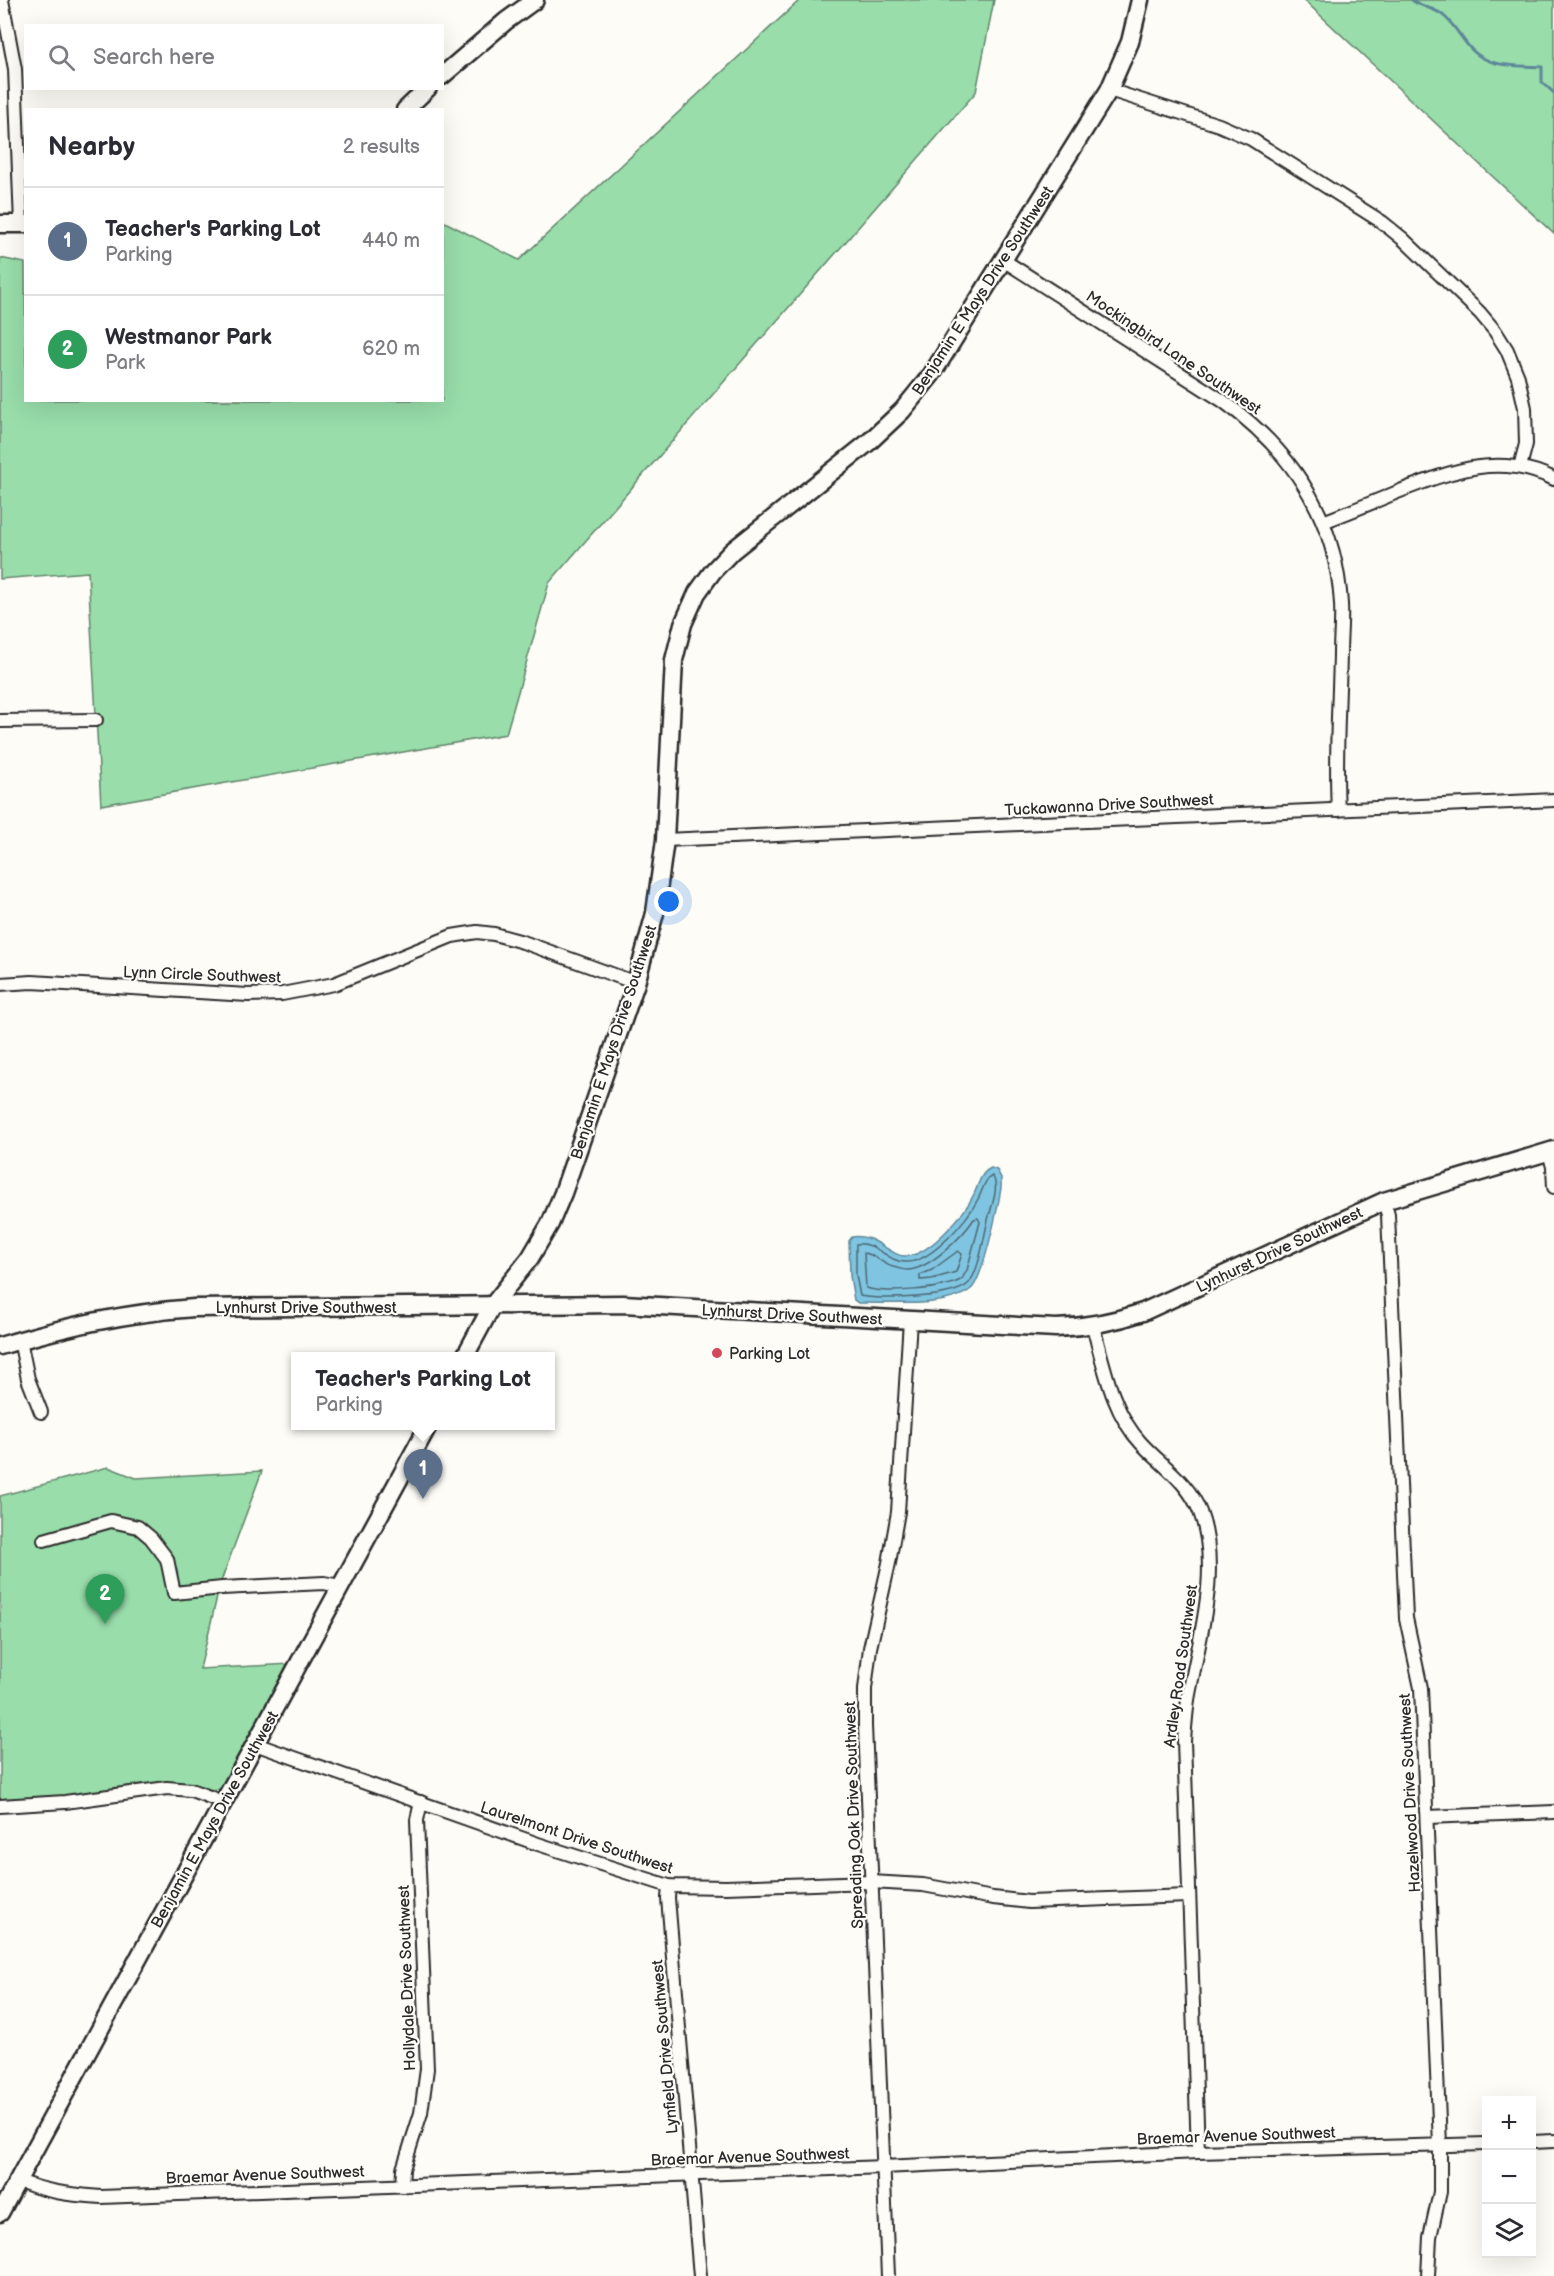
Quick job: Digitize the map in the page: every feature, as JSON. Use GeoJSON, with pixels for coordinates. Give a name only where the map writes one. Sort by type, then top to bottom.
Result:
{"type":"FeatureCollection","features":[{"type":"Feature","properties":{"kind":"street"},"geometry":{"type":"LineString","coordinates":[[0,224],[23,224],[15,69],[2,0]]}},
{"type":"Feature","properties":{"kind":"street"},"geometry":{"type":"LineString","coordinates":[[445,69],[535,0]]}},
{"type":"Feature","properties":{"kind":"street","name":"Benjamin E Mays Drive Southwest"},"geometry":{"type":"LineString","coordinates":[[467,1352],[492,1306],[530,1258],[550,1224],[636,983],[655,913],[664,840],[674,660],[683,624],[697,593],[712,571],[732,551],[869,442],[902,411],[932,374],[1109,90],[1130,42],[1140,0]]}},
{"type":"Feature","properties":{"kind":"street"},"geometry":{"type":"LineString","coordinates":[[407,108],[426,90]]}},
{"type":"Feature","properties":{"kind":"street"},"geometry":{"type":"LineString","coordinates":[[1109,90],[1219,125],[1251,139],[1382,222],[1403,239],[1480,312],[1507,350],[1518,377],[1525,408],[1526,444],[1520,467]]}},
{"type":"Feature","properties":{"kind":"street","name":"Mockingbird Lane Southwest"},"geometry":{"type":"LineString","coordinates":[[1003,260],[1248,419],[1291,464],[1308,490],[1323,522],[1335,560],[1341,604],[1338,810]]}},
{"type":"Feature","properties":{"kind":"street"},"geometry":{"type":"LineString","coordinates":[[1323,522],[1447,472],[1487,465],[1520,467],[1554,479]]}},
{"type":"Feature","properties":{"kind":"street"},"geometry":{"type":"LineString","coordinates":[[0,721],[96,720]]}},
{"type":"Feature","properties":{"kind":"street","name":"Tuckawanna Drive Southwest"},"geometry":{"type":"LineString","coordinates":[[664,840],[1554,800]]}},
{"type":"Feature","properties":{"kind":"street","name":"Lynn Circle Southwest"},"geometry":{"type":"LineString","coordinates":[[0,984],[32,982],[248,995],[282,994],[334,984],[452,936],[477,932],[523,942],[636,983]]}},
{"type":"Feature","properties":{"kind":"street"},"geometry":{"type":"LineString","coordinates":[[1552,1151],[1554,1187]]}},
{"type":"Feature","properties":{"kind":"street","name":"Lynhurst Drive Southwest"},"geometry":{"type":"LineString","coordinates":[[0,1346],[100,1319],[147,1311],[194,1308],[623,1304],[1056,1328],[1093,1326],[1119,1321],[1143,1312],[1384,1201],[1552,1151]]}},
{"type":"Feature","properties":{"kind":"street","name":"Hazelwood Drive Southwest"},"geometry":{"type":"LineString","coordinates":[[1384,1201],[1389,1215],[1406,1618],[1421,1688],[1427,1817],[1440,2145],[1440,2192],[1430,2236],[1428,2276]]}},
{"type":"Feature","properties":{"kind":"street","name":"Spreading Oak Drive Southwest"},"geometry":{"type":"LineString","coordinates":[[888,2276],[865,1689],[870,1648],[898,1512],[910,1320]]}},
{"type":"Feature","properties":{"kind":"street","name":"Ardley Road Southwest"},"geometry":{"type":"LineString","coordinates":[[1093,1326],[1112,1394],[1122,1416],[1140,1443],[1175,1473],[1188,1489],[1200,1511],[1207,1538],[1206,1615],[1188,1701],[1184,1741],[1198,2152]]}},
{"type":"Feature","properties":{"kind":"street"},"geometry":{"type":"LineString","coordinates":[[20,1340],[28,1379],[41,1412]]}},
{"type":"Feature","properties":{"kind":"street","name":"Benjamin E Mays Drive Southwest"},"geometry":{"type":"LineString","coordinates":[[0,2213],[425,1430]]}},
{"type":"Feature","properties":{"kind":"street"},"geometry":{"type":"LineString","coordinates":[[44,1540],[111,1521],[138,1527],[151,1538],[167,1559],[174,1593],[324,1583],[340,1586]]}},
{"type":"Feature","properties":{"kind":"street","name":"Laurelmont Drive Southwest"},"geometry":{"type":"LineString","coordinates":[[255,1744],[538,1844],[669,1886],[726,1887],[871,1882],[923,1885],[993,1899],[1029,1902],[1188,1896]]}},
{"type":"Feature","properties":{"kind":"street"},"geometry":{"type":"LineString","coordinates":[[0,1806],[65,1802],[167,1788],[191,1790],[223,1802]]}},
{"type":"Feature","properties":{"kind":"street","name":"Hollydale Drive Southwest"},"geometry":{"type":"LineString","coordinates":[[402,2186],[403,2169],[421,2113],[427,2069],[417,1820],[421,1802]]}},
{"type":"Feature","properties":{"kind":"street"},"geometry":{"type":"LineString","coordinates":[[1427,1817],[1554,1812]]}},
{"type":"Feature","properties":{"kind":"street","name":"Lynfield Drive Southwest"},"geometry":{"type":"LineString","coordinates":[[669,1886],[668,1898],[699,2276]]}},
{"type":"Feature","properties":{"kind":"street"},"geometry":{"type":"LineString","coordinates":[[1536,2142],[1554,2141]]}},
{"type":"Feature","properties":{"kind":"street","name":"Braemar Avenue Southwest"},"geometry":{"type":"LineString","coordinates":[[17,2180],[36,2188],[101,2198],[884,2167],[1198,2152],[1482,2144]]}},
{"type":"Feature","properties":{"kind":"green space"},"geometry":{"type":"Polygon","coordinates":[[[800,0],[994,0],[976,92],[549,583],[506,734],[101,805],[88,572],[0,579],[0,258],[24,263],[24,402],[444,402],[444,222],[519,260],[800,0]]]}},
{"type":"Feature","properties":{"kind":"green space"},"geometry":{"type":"Polygon","coordinates":[[[1304,0],[1554,0],[1554,234],[1304,0]]]}},
{"type":"Feature","properties":{"kind":"green space"},"geometry":{"type":"Polygon","coordinates":[[[108,1467],[136,1478],[262,1471],[220,1584],[200,1669],[290,1664],[221,1789],[0,1805],[0,1496],[108,1467]]]}},
{"type":"Feature","properties":{"kind":"water"},"geometry":{"type":"Polygon","coordinates":[[[991,1168],[997,1170],[1001,1178],[1001,1188],[985,1258],[976,1283],[971,1289],[960,1295],[932,1302],[858,1303],[854,1300],[850,1276],[849,1241],[852,1237],[861,1237],[876,1242],[901,1256],[917,1254],[936,1241],[955,1222],[974,1194],[982,1176],[991,1168]]]}},
{"type":"Feature","properties":{"kind":"waterway"},"geometry":{"type":"LineString","coordinates":[[1412,0],[1441,14],[1452,24],[1471,49],[1487,60],[1504,65],[1542,67],[1542,82],[1554,93]]}},
{"type":"Feature","properties":{"kind":"place","name":"Parking Lot"},"geometry":{"type":"Point","coordinates":[717,1353]}},
{"type":"Feature","properties":{"kind":"place","name":"Teacher's Parking Lot"},"geometry":{"type":"Point","coordinates":[423,1499]}},
{"type":"Feature","properties":{"kind":"place","name":"Westmanor Park"},"geometry":{"type":"Point","coordinates":[105,1624]}}]}
